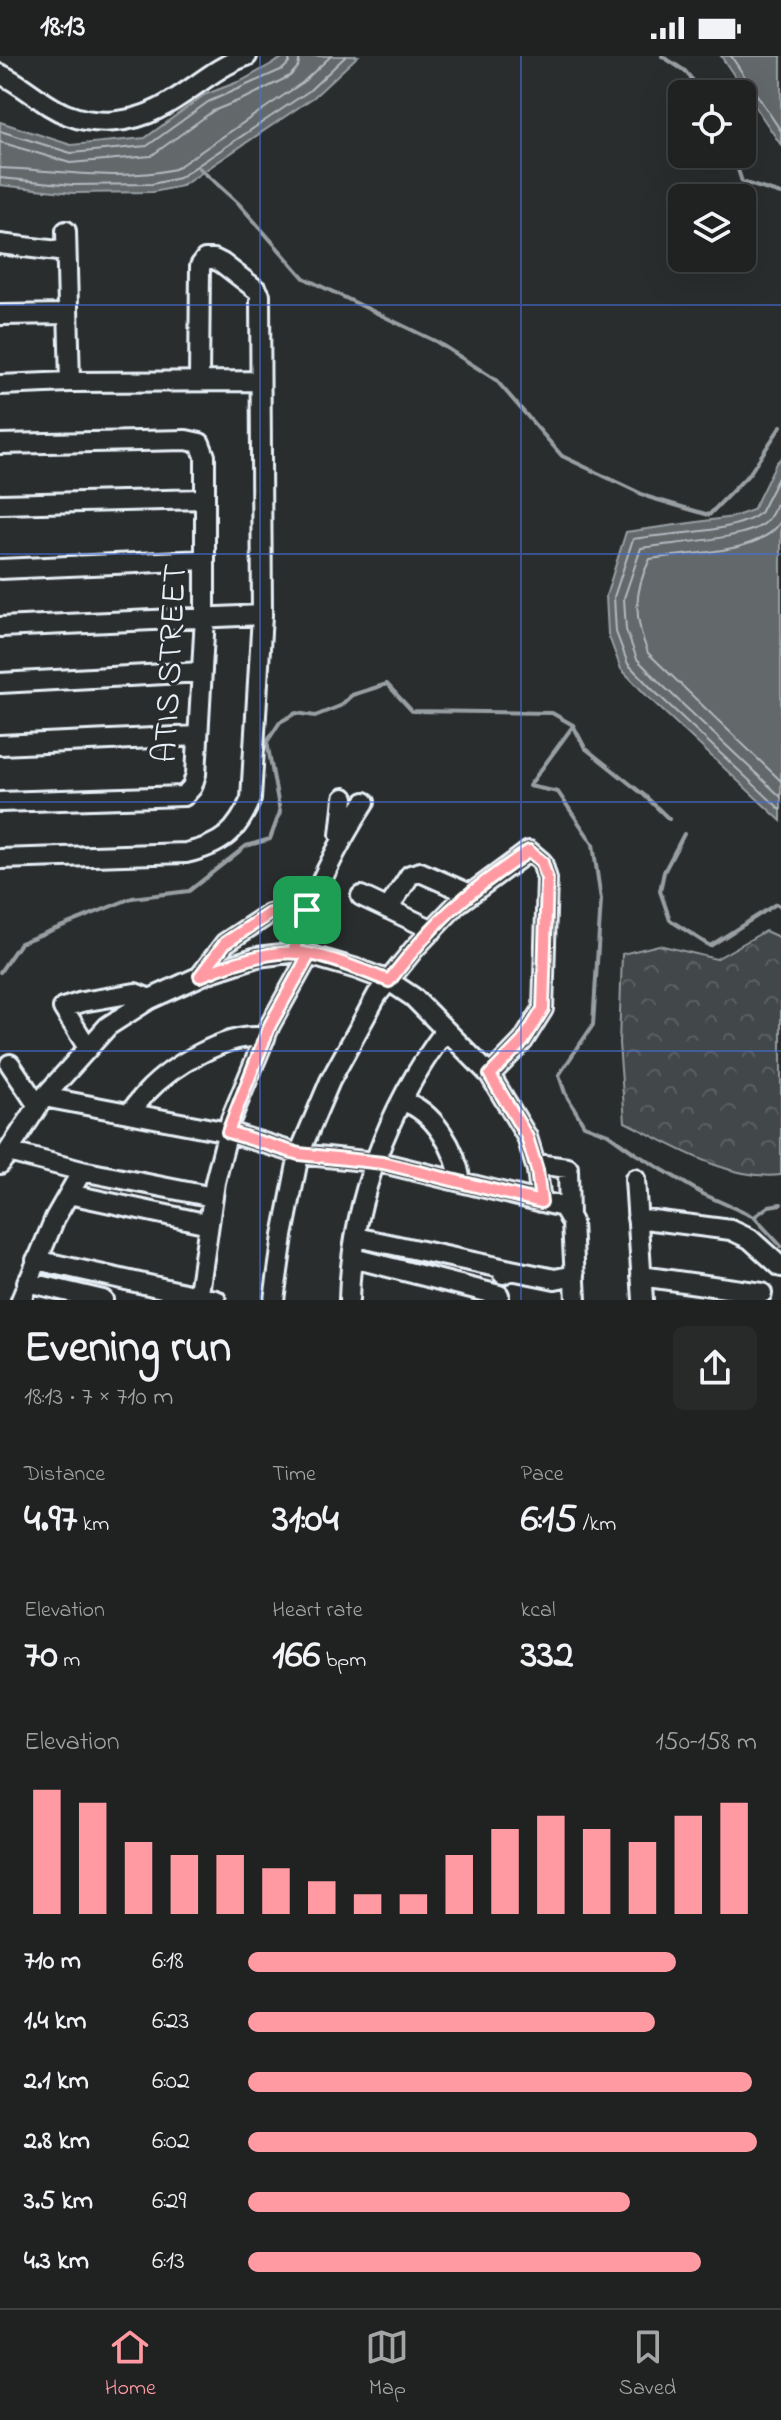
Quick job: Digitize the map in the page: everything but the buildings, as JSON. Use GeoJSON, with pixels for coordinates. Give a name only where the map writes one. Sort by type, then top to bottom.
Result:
{"type":"FeatureCollection","features":[{"type":"Feature","properties":{"kind":"street"},"geometry":{"type":"LineString","coordinates":[[0,74],[67,115],[92,122],[119,121],[158,109],[229,62],[247,56]]}},
{"type":"Feature","properties":{"kind":"street"},"geometry":{"type":"LineString","coordinates":[[66,231],[70,382]]}},
{"type":"Feature","properties":{"kind":"street"},"geometry":{"type":"LineString","coordinates":[[0,244],[66,252]]}},
{"type":"Feature","properties":{"kind":"street"},"geometry":{"type":"LineString","coordinates":[[0,859],[186,853],[207,848],[230,834],[243,817],[251,799],[262,615],[260,295],[214,259],[205,259],[200,266],[199,381]]}},
{"type":"Feature","properties":{"kind":"street"},"geometry":{"type":"LineString","coordinates":[[0,315],[67,314]]}},
{"type":"Feature","properties":{"kind":"street"},"geometry":{"type":"LineString","coordinates":[[0,385],[260,381]]}},
{"type":"Feature","properties":{"kind":"street","name":"ATIS STREET"},"geometry":{"type":"LineString","coordinates":[[0,444],[186,440],[200,443],[205,456],[205,617],[196,774],[192,787],[184,796],[0,802]]}},
{"type":"Feature","properties":{"kind":"street"},"geometry":{"type":"LineString","coordinates":[[0,504],[205,499]]}},
{"type":"Feature","properties":{"kind":"street"},"geometry":{"type":"LineString","coordinates":[[0,569],[205,560]]}},
{"type":"Feature","properties":{"kind":"street"},"geometry":{"type":"LineString","coordinates":[[0,627],[262,615]]}},
{"type":"Feature","properties":{"kind":"street"},"geometry":{"type":"LineString","coordinates":[[0,683],[202,672]]}},
{"type":"Feature","properties":{"kind":"street"},"geometry":{"type":"LineString","coordinates":[[0,745],[198,736]]}},
{"type":"Feature","properties":{"kind":"street"},"geometry":{"type":"LineString","coordinates":[[339,846],[344,798]]}},
{"type":"Feature","properties":{"kind":"street"},"geometry":{"type":"LineString","coordinates":[[36,1260],[205,1299],[209,1224],[228,1132],[301,954],[307,910],[365,802]]}},
{"type":"Feature","properties":{"kind":"street"},"geometry":{"type":"LineString","coordinates":[[274,1300],[299,1154],[330,1081],[377,995],[433,930],[470,894],[529,851],[542,862],[547,879],[543,1009],[523,1041],[490,1075]]}},
{"type":"Feature","properties":{"kind":"street"},"geometry":{"type":"LineString","coordinates":[[388,909],[410,875],[420,872],[470,894]]}},
{"type":"Feature","properties":{"kind":"street"},"geometry":{"type":"LineString","coordinates":[[361,896],[433,930]]}},
{"type":"Feature","properties":{"kind":"street"},"geometry":{"type":"LineString","coordinates":[[200,976],[225,943],[269,914],[307,910]]}},
{"type":"Feature","properties":{"kind":"street"},"geometry":{"type":"LineString","coordinates":[[213,1197],[4,1158],[41,1101],[108,1026],[150,999],[200,976],[257,957],[301,954],[389,981],[413,997],[490,1075],[527,1137],[536,1164],[541,1202]]}},
{"type":"Feature","properties":{"kind":"street"},"geometry":{"type":"LineString","coordinates":[[88,1048],[63,1008],[135,993],[150,999]]}},
{"type":"Feature","properties":{"kind":"street"},"geometry":{"type":"LineString","coordinates":[[349,1300],[356,1237],[375,1162],[402,1101],[445,1031]]}},
{"type":"Feature","properties":{"kind":"street"},"geometry":{"type":"LineString","coordinates":[[130,1113],[148,1091],[182,1063],[224,1043],[253,1035],[265,1038]]}},
{"type":"Feature","properties":{"kind":"street"},"geometry":{"type":"LineString","coordinates":[[10,1064],[41,1101],[130,1113],[228,1132],[299,1154],[375,1162],[563,1207],[572,1222],[576,1300]]}},
{"type":"Feature","properties":{"kind":"street"},"geometry":{"type":"LineString","coordinates":[[402,1101],[418,1108],[433,1122],[458,1165],[461,1182]]}},
{"type":"Feature","properties":{"kind":"street"},"geometry":{"type":"LineString","coordinates":[[536,1164],[568,1168],[569,1218]]}},
{"type":"Feature","properties":{"kind":"street"},"geometry":{"type":"LineString","coordinates":[[21,1300],[55,1218],[82,1171]]}},
{"type":"Feature","properties":{"kind":"street"},"geometry":{"type":"LineString","coordinates":[[635,1179],[643,1300]]}},
{"type":"Feature","properties":{"kind":"street"},"geometry":{"type":"LineString","coordinates":[[69,1194],[209,1224]]}},
{"type":"Feature","properties":{"kind":"street"},"geometry":{"type":"LineString","coordinates":[[637,1218],[731,1230],[750,1239],[777,1263],[761,1296],[641,1276]]}},
{"type":"Feature","properties":{"kind":"street"},"geometry":{"type":"LineString","coordinates":[[356,1237],[555,1279],[575,1275]]}},
{"type":"Feature","properties":{"kind":"street"},"geometry":{"type":"LineString","coordinates":[[353,1258],[500,1298],[504,1272],[511,1270]]}},
{"type":"Feature","properties":{"kind":"street"},"geometry":{"type":"LineString","coordinates":[[27,1282],[103,1300]]}},
{"type":"Feature","properties":{"kind":"green space"},"geometry":{"type":"Polygon","coordinates":[[[765,931],[781,938],[781,1175],[761,1175],[721,1167],[625,1122],[619,1043],[622,954],[659,945],[716,959],[765,931]]]}},
{"type":"Feature","properties":{"kind":"water"},"geometry":{"type":"Polygon","coordinates":[[[286,56],[358,56],[314,97],[182,186],[153,192],[73,193],[0,185],[0,122],[71,145],[145,138],[204,95],[243,80],[286,56]]]}},
{"type":"Feature","properties":{"kind":"water"},"geometry":{"type":"Polygon","coordinates":[[[721,56],[781,56],[781,145],[756,108],[756,80],[737,80],[721,56]]]}},
{"type":"Feature","properties":{"kind":"water"},"geometry":{"type":"Polygon","coordinates":[[[781,458],[781,821],[621,669],[608,634],[606,596],[626,532],[733,517],[753,510],[781,458]]]}},
{"type":"Feature","properties":{"kind":"waterway"},"geometry":{"type":"LineString","coordinates":[[662,56],[685,71],[692,80]]}},
{"type":"Feature","properties":{"kind":"waterway"},"geometry":{"type":"LineString","coordinates":[[199,168],[239,204],[304,278],[437,342],[496,380],[562,456],[648,497],[709,515],[750,473],[781,426]]}},
{"type":"Feature","properties":{"kind":"waterway"},"geometry":{"type":"LineString","coordinates":[[738,168],[742,182],[781,194]]}},
{"type":"Feature","properties":{"kind":"waterway"},"geometry":{"type":"LineString","coordinates":[[0,972],[20,943],[132,898],[189,891],[246,846],[270,839],[280,812],[267,742],[280,722],[296,713],[315,716],[340,706],[352,695],[387,684],[412,711],[552,713],[573,725],[585,748],[669,819]]}},
{"type":"Feature","properties":{"kind":"waterway"},"geometry":{"type":"LineString","coordinates":[[573,726],[529,786],[558,792],[593,844],[601,900],[593,1025],[559,1075],[565,1093],[584,1125],[608,1134],[703,1194],[754,1217],[769,1206],[781,1204]]}},
{"type":"Feature","properties":{"kind":"waterway"},"geometry":{"type":"LineString","coordinates":[[684,834],[664,872],[660,891],[670,920],[710,946],[776,904],[781,907]]}},
{"type":"Feature","properties":{"kind":"waterway"},"geometry":{"type":"LineString","coordinates":[[754,1217],[781,1246]]}},
{"type":"Feature","properties":{"kind":"route"},"geometry":{"type":"LineString","coordinates":[[307,910],[269,914],[225,943],[200,976],[257,957],[298,952],[309,955],[270,1025],[228,1132],[299,1154],[383,1163],[541,1202],[537,1170],[527,1137],[490,1075],[523,1041],[543,1009],[547,879],[542,862],[529,851],[495,874],[457,904],[414,949],[389,981],[357,969],[309,955],[298,952],[293,952],[307,910]]}}]}
